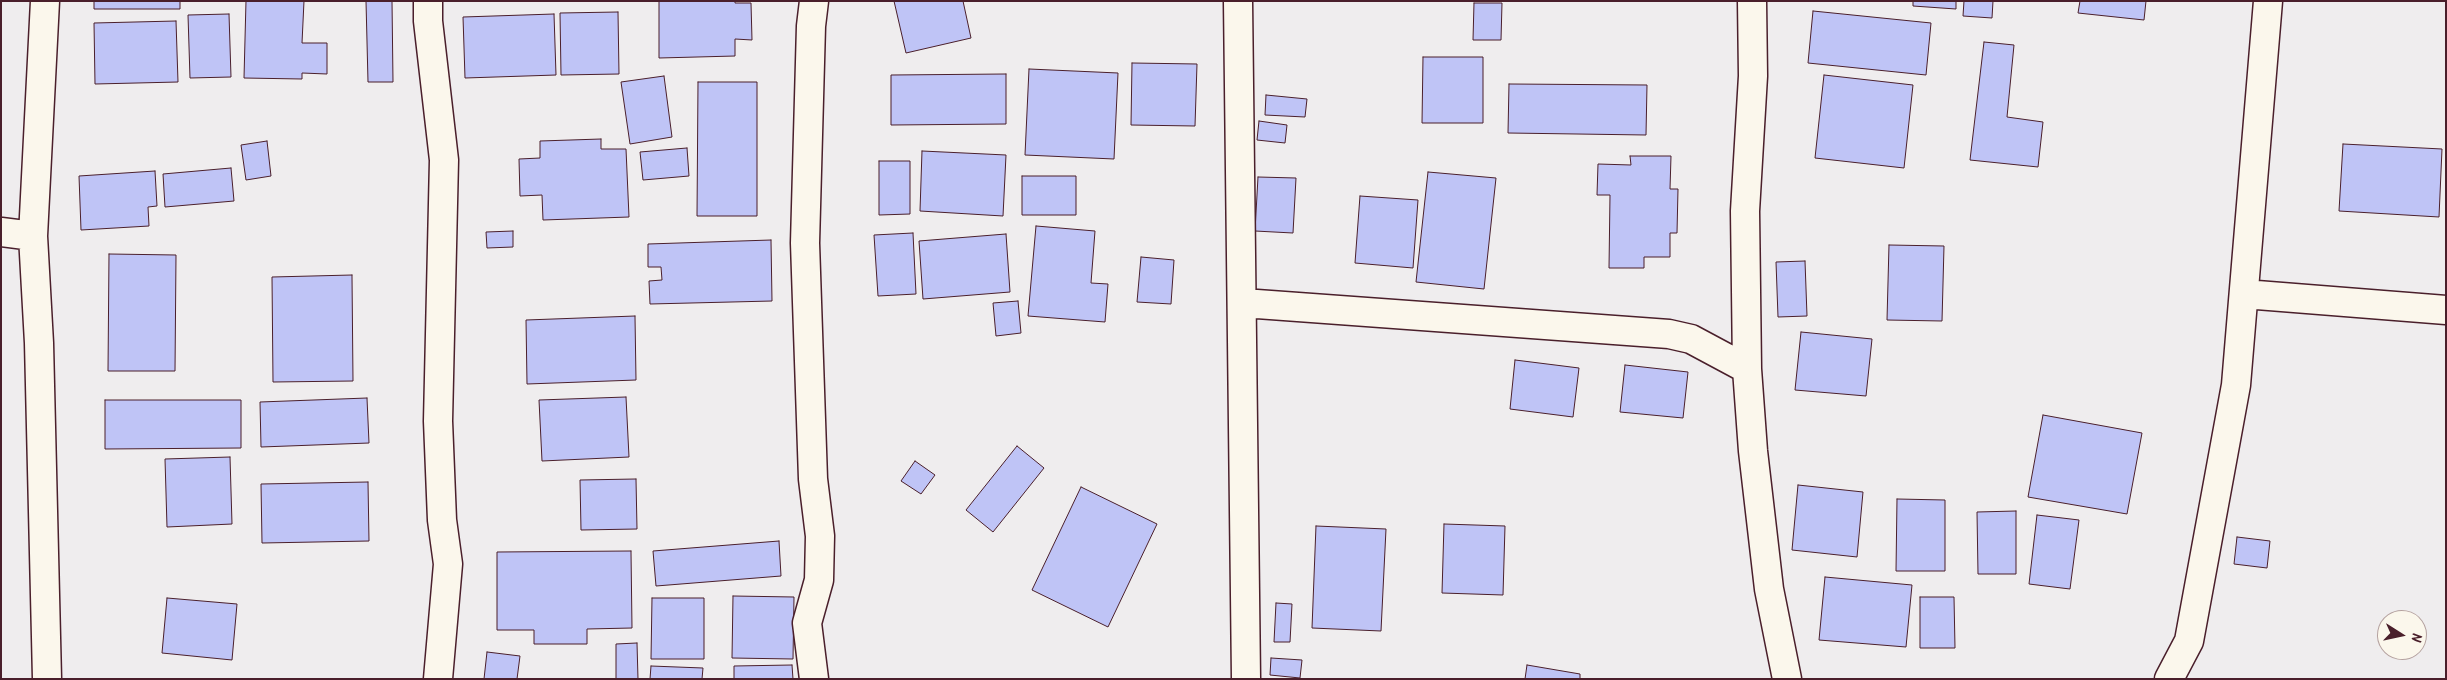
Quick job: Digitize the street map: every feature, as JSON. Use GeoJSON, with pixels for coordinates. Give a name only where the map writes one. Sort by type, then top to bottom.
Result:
{"type":"FeatureCollection","features":[{"type":"Feature","properties":{"kind":"street"},"geometry":{"type":"LineString","coordinates":[[45,1],[33,236],[39,343],[48,679]]}},
{"type":"Feature","properties":{"kind":"street"},"geometry":{"type":"LineString","coordinates":[[428,1],[428,21],[444,160],[438,421],[442,520],[448,564],[438,679]]}},
{"type":"Feature","properties":{"kind":"street"},"geometry":{"type":"LineString","coordinates":[[814,1],[810,26],[805,243],[813,479],[820,536],[819,580],[807,623],[814,679]]}},
{"type":"Feature","properties":{"kind":"street"},"geometry":{"type":"LineString","coordinates":[[1238,1],[1246,679]]}},
{"type":"Feature","properties":{"kind":"street"},"geometry":{"type":"LineString","coordinates":[[1752,1],[1753,76],[1745,211],[1746,369],[1769,589],[1787,679]]}},
{"type":"Feature","properties":{"kind":"street"},"geometry":{"type":"LineString","coordinates":[[2169,679],[2189,641],[2236,385],[2268,1]]}},
{"type":"Feature","properties":{"kind":"street"},"geometry":{"type":"LineString","coordinates":[[1,232],[33,236]]}},
{"type":"Feature","properties":{"kind":"street"},"geometry":{"type":"LineString","coordinates":[[2244,294],[2446,310]]}},
{"type":"Feature","properties":{"kind":"street"},"geometry":{"type":"LineString","coordinates":[[1243,302],[1669,334],[1691,339],[1746,369]]}},
{"type":"Feature","properties":{"kind":"building"},"geometry":{"type":"Polygon","coordinates":[[[94,1],[180,1],[180,9],[94,9],[94,1]]]}},
{"type":"Feature","properties":{"kind":"building"},"geometry":{"type":"Polygon","coordinates":[[[246,1],[304,1],[302,43],[327,43],[327,74],[302,73],[302,79],[244,78],[246,1]]]}},
{"type":"Feature","properties":{"kind":"building"},"geometry":{"type":"Polygon","coordinates":[[[366,1],[392,1],[393,82],[368,82],[366,1]]]}},
{"type":"Feature","properties":{"kind":"building"},"geometry":{"type":"Polygon","coordinates":[[[659,1],[735,1],[735,3],[751,3],[752,40],[735,39],[735,56],[659,58],[659,1]]]}},
{"type":"Feature","properties":{"kind":"building"},"geometry":{"type":"Polygon","coordinates":[[[894,1],[963,1],[971,38],[906,53],[894,1]]]}},
{"type":"Feature","properties":{"kind":"building"},"geometry":{"type":"Polygon","coordinates":[[[1913,1],[1956,1],[1956,9],[1913,6],[1913,1]]]}},
{"type":"Feature","properties":{"kind":"building"},"geometry":{"type":"Polygon","coordinates":[[[1964,1],[1993,1],[1992,18],[1963,16],[1964,1]]]}},
{"type":"Feature","properties":{"kind":"building"},"geometry":{"type":"Polygon","coordinates":[[[2080,1],[2146,1],[2144,20],[2078,13],[2080,1]]]}},
{"type":"Feature","properties":{"kind":"building"},"geometry":{"type":"Polygon","coordinates":[[[1474,3],[1502,3],[1501,40],[1473,40],[1474,3]]]}},
{"type":"Feature","properties":{"kind":"building"},"geometry":{"type":"Polygon","coordinates":[[[1813,11],[1931,23],[1926,75],[1808,63],[1813,11]]]}},
{"type":"Feature","properties":{"kind":"building"},"geometry":{"type":"Polygon","coordinates":[[[618,12],[619,74],[561,75],[560,13],[618,12]]]}},
{"type":"Feature","properties":{"kind":"building"},"geometry":{"type":"Polygon","coordinates":[[[229,14],[231,77],[190,78],[188,15],[229,14]]]}},
{"type":"Feature","properties":{"kind":"building"},"geometry":{"type":"Polygon","coordinates":[[[554,14],[556,75],[465,78],[463,17],[554,14]]]}},
{"type":"Feature","properties":{"kind":"building"},"geometry":{"type":"Polygon","coordinates":[[[176,21],[178,82],[95,84],[94,23],[176,21]]]}},
{"type":"Feature","properties":{"kind":"building"},"geometry":{"type":"Polygon","coordinates":[[[1984,42],[2014,45],[2007,117],[2043,122],[2038,167],[1970,160],[1984,42]]]}},
{"type":"Feature","properties":{"kind":"building"},"geometry":{"type":"Polygon","coordinates":[[[1423,57],[1483,57],[1483,123],[1422,123],[1423,57]]]}},
{"type":"Feature","properties":{"kind":"building"},"geometry":{"type":"Polygon","coordinates":[[[1132,63],[1197,64],[1195,126],[1131,125],[1132,63]]]}},
{"type":"Feature","properties":{"kind":"building"},"geometry":{"type":"Polygon","coordinates":[[[1029,69],[1118,73],[1114,159],[1025,155],[1029,69]]]}},
{"type":"Feature","properties":{"kind":"building"},"geometry":{"type":"Polygon","coordinates":[[[1006,74],[1006,124],[891,125],[891,75],[1006,74]]]}},
{"type":"Feature","properties":{"kind":"building"},"geometry":{"type":"Polygon","coordinates":[[[1824,75],[1913,85],[1904,168],[1815,158],[1824,75]]]}},
{"type":"Feature","properties":{"kind":"building"},"geometry":{"type":"Polygon","coordinates":[[[664,76],[672,137],[630,144],[621,82],[664,76]]]}},
{"type":"Feature","properties":{"kind":"building"},"geometry":{"type":"Polygon","coordinates":[[[698,82],[757,82],[757,216],[697,216],[698,82]]]}},
{"type":"Feature","properties":{"kind":"building"},"geometry":{"type":"Polygon","coordinates":[[[1509,84],[1647,85],[1646,135],[1508,133],[1509,84]]]}},
{"type":"Feature","properties":{"kind":"building"},"geometry":{"type":"Polygon","coordinates":[[[1266,95],[1307,99],[1305,117],[1265,115],[1266,95]]]}},
{"type":"Feature","properties":{"kind":"building"},"geometry":{"type":"Polygon","coordinates":[[[1259,121],[1287,125],[1285,143],[1257,140],[1259,121]]]}},
{"type":"Feature","properties":{"kind":"building"},"geometry":{"type":"Polygon","coordinates":[[[601,139],[601,149],[626,149],[629,217],[543,220],[542,195],[520,196],[519,159],[540,158],[540,141],[601,139]]]}},
{"type":"Feature","properties":{"kind":"building"},"geometry":{"type":"Polygon","coordinates":[[[267,141],[271,176],[246,180],[241,145],[267,141]]]}},
{"type":"Feature","properties":{"kind":"building"},"geometry":{"type":"Polygon","coordinates":[[[2343,144],[2442,149],[2439,217],[2339,211],[2343,144]]]}},
{"type":"Feature","properties":{"kind":"building"},"geometry":{"type":"Polygon","coordinates":[[[687,148],[689,176],[643,180],[640,152],[687,148]]]}},
{"type":"Feature","properties":{"kind":"building"},"geometry":{"type":"Polygon","coordinates":[[[922,151],[1006,155],[1003,216],[920,211],[922,151]]]}},
{"type":"Feature","properties":{"kind":"building"},"geometry":{"type":"Polygon","coordinates":[[[1630,156],[1671,156],[1670,189],[1678,189],[1677,233],[1670,233],[1670,257],[1644,257],[1644,268],[1609,268],[1610,195],[1597,195],[1598,164],[1631,165],[1630,156]]]}},
{"type":"Feature","properties":{"kind":"building"},"geometry":{"type":"Polygon","coordinates":[[[879,161],[910,161],[910,214],[879,215],[879,161]]]}},
{"type":"Feature","properties":{"kind":"building"},"geometry":{"type":"Polygon","coordinates":[[[231,168],[234,201],[165,207],[163,174],[231,168]]]}},
{"type":"Feature","properties":{"kind":"building"},"geometry":{"type":"Polygon","coordinates":[[[155,171],[157,206],[148,207],[149,226],[81,230],[79,176],[155,171]]]}},
{"type":"Feature","properties":{"kind":"building"},"geometry":{"type":"Polygon","coordinates":[[[1428,172],[1496,178],[1484,289],[1416,282],[1428,172]]]}},
{"type":"Feature","properties":{"kind":"building"},"geometry":{"type":"Polygon","coordinates":[[[1022,176],[1076,176],[1076,215],[1022,215],[1022,176]]]}},
{"type":"Feature","properties":{"kind":"building"},"geometry":{"type":"Polygon","coordinates":[[[1258,177],[1296,178],[1293,233],[1255,231],[1258,177]]]}},
{"type":"Feature","properties":{"kind":"building"},"geometry":{"type":"Polygon","coordinates":[[[1360,196],[1418,200],[1413,268],[1355,263],[1360,196]]]}},
{"type":"Feature","properties":{"kind":"building"},"geometry":{"type":"Polygon","coordinates":[[[1036,226],[1095,231],[1091,283],[1108,284],[1105,322],[1028,316],[1036,226]]]}},
{"type":"Feature","properties":{"kind":"building"},"geometry":{"type":"Polygon","coordinates":[[[513,231],[513,247],[487,248],[486,232],[513,231]]]}},
{"type":"Feature","properties":{"kind":"building"},"geometry":{"type":"Polygon","coordinates":[[[913,233],[916,294],[878,296],[874,235],[913,233]]]}},
{"type":"Feature","properties":{"kind":"building"},"geometry":{"type":"Polygon","coordinates":[[[1006,234],[1010,292],[923,299],[919,241],[1006,234]]]}},
{"type":"Feature","properties":{"kind":"building"},"geometry":{"type":"Polygon","coordinates":[[[771,240],[772,301],[650,304],[649,281],[662,280],[661,267],[648,267],[648,244],[771,240]]]}},
{"type":"Feature","properties":{"kind":"building"},"geometry":{"type":"Polygon","coordinates":[[[1889,245],[1944,246],[1942,321],[1887,320],[1889,245]]]}},
{"type":"Feature","properties":{"kind":"building"},"geometry":{"type":"Polygon","coordinates":[[[109,254],[176,255],[175,371],[108,371],[109,254]]]}},
{"type":"Feature","properties":{"kind":"building"},"geometry":{"type":"Polygon","coordinates":[[[1141,257],[1174,260],[1171,304],[1137,302],[1141,257]]]}},
{"type":"Feature","properties":{"kind":"building"},"geometry":{"type":"Polygon","coordinates":[[[1805,261],[1807,316],[1778,317],[1776,262],[1805,261]]]}},
{"type":"Feature","properties":{"kind":"building"},"geometry":{"type":"Polygon","coordinates":[[[352,275],[353,381],[273,382],[272,277],[352,275]]]}},
{"type":"Feature","properties":{"kind":"building"},"geometry":{"type":"Polygon","coordinates":[[[1018,301],[1021,333],[996,336],[993,303],[1018,301]]]}},
{"type":"Feature","properties":{"kind":"building"},"geometry":{"type":"Polygon","coordinates":[[[635,316],[636,380],[527,384],[526,320],[635,316]]]}},
{"type":"Feature","properties":{"kind":"building"},"geometry":{"type":"Polygon","coordinates":[[[1801,332],[1872,339],[1866,396],[1795,390],[1801,332]]]}},
{"type":"Feature","properties":{"kind":"building"},"geometry":{"type":"Polygon","coordinates":[[[1515,360],[1579,368],[1573,417],[1510,409],[1515,360]]]}},
{"type":"Feature","properties":{"kind":"building"},"geometry":{"type":"Polygon","coordinates":[[[1625,365],[1688,372],[1683,418],[1620,412],[1625,365]]]}},
{"type":"Feature","properties":{"kind":"building"},"geometry":{"type":"Polygon","coordinates":[[[626,397],[629,457],[542,461],[539,400],[626,397]]]}},
{"type":"Feature","properties":{"kind":"building"},"geometry":{"type":"Polygon","coordinates":[[[367,398],[369,443],[261,447],[260,402],[367,398]]]}},
{"type":"Feature","properties":{"kind":"building"},"geometry":{"type":"Polygon","coordinates":[[[105,400],[241,400],[241,448],[105,449],[105,400]]]}},
{"type":"Feature","properties":{"kind":"building"},"geometry":{"type":"Polygon","coordinates":[[[2043,415],[2142,433],[2127,514],[2028,497],[2043,415]]]}},
{"type":"Feature","properties":{"kind":"building"},"geometry":{"type":"Polygon","coordinates":[[[1017,446],[1044,468],[993,532],[966,510],[1017,446]]]}},
{"type":"Feature","properties":{"kind":"building"},"geometry":{"type":"Polygon","coordinates":[[[230,457],[232,524],[167,527],[165,459],[230,457]]]}},
{"type":"Feature","properties":{"kind":"building"},"geometry":{"type":"Polygon","coordinates":[[[915,461],[935,475],[921,494],[901,481],[915,461]]]}},
{"type":"Feature","properties":{"kind":"building"},"geometry":{"type":"Polygon","coordinates":[[[636,479],[637,529],[581,530],[580,480],[636,479]]]}},
{"type":"Feature","properties":{"kind":"building"},"geometry":{"type":"Polygon","coordinates":[[[368,482],[369,541],[262,543],[261,484],[368,482]]]}},
{"type":"Feature","properties":{"kind":"building"},"geometry":{"type":"Polygon","coordinates":[[[1798,485],[1863,492],[1857,557],[1792,550],[1798,485]]]}},
{"type":"Feature","properties":{"kind":"building"},"geometry":{"type":"Polygon","coordinates":[[[1081,487],[1157,524],[1108,627],[1032,590],[1081,487]]]}},
{"type":"Feature","properties":{"kind":"building"},"geometry":{"type":"Polygon","coordinates":[[[1897,499],[1945,500],[1945,571],[1896,571],[1897,499]]]}},
{"type":"Feature","properties":{"kind":"building"},"geometry":{"type":"Polygon","coordinates":[[[2016,511],[2016,574],[1978,574],[1977,512],[2016,511]]]}},
{"type":"Feature","properties":{"kind":"building"},"geometry":{"type":"Polygon","coordinates":[[[2037,515],[2079,520],[2070,589],[2029,584],[2037,515]]]}},
{"type":"Feature","properties":{"kind":"building"},"geometry":{"type":"Polygon","coordinates":[[[1444,524],[1505,526],[1503,595],[1442,593],[1444,524]]]}},
{"type":"Feature","properties":{"kind":"building"},"geometry":{"type":"Polygon","coordinates":[[[1316,526],[1386,529],[1381,631],[1312,628],[1316,526]]]}},
{"type":"Feature","properties":{"kind":"building"},"geometry":{"type":"Polygon","coordinates":[[[2237,537],[2270,541],[2267,568],[2234,564],[2237,537]]]}},
{"type":"Feature","properties":{"kind":"building"},"geometry":{"type":"Polygon","coordinates":[[[779,541],[781,576],[656,586],[653,551],[779,541]]]}},
{"type":"Feature","properties":{"kind":"building"},"geometry":{"type":"Polygon","coordinates":[[[631,551],[632,628],[587,629],[587,644],[534,644],[534,630],[497,630],[497,552],[631,551]]]}},
{"type":"Feature","properties":{"kind":"building"},"geometry":{"type":"Polygon","coordinates":[[[1825,577],[1912,585],[1906,647],[1819,640],[1825,577]]]}},
{"type":"Feature","properties":{"kind":"building"},"geometry":{"type":"Polygon","coordinates":[[[733,596],[794,597],[793,659],[732,658],[733,596]]]}},
{"type":"Feature","properties":{"kind":"building"},"geometry":{"type":"Polygon","coordinates":[[[1920,597],[1954,597],[1955,648],[1920,648],[1920,597]]]}},
{"type":"Feature","properties":{"kind":"building"},"geometry":{"type":"Polygon","coordinates":[[[167,598],[237,604],[232,660],[162,653],[167,598]]]}},
{"type":"Feature","properties":{"kind":"building"},"geometry":{"type":"Polygon","coordinates":[[[652,598],[704,598],[704,659],[651,659],[652,598]]]}},
{"type":"Feature","properties":{"kind":"building"},"geometry":{"type":"Polygon","coordinates":[[[1276,603],[1292,604],[1290,642],[1274,642],[1276,603]]]}},
{"type":"Feature","properties":{"kind":"building"},"geometry":{"type":"Polygon","coordinates":[[[637,643],[638,679],[616,679],[616,644],[637,643]]]}},
{"type":"Feature","properties":{"kind":"building"},"geometry":{"type":"Polygon","coordinates":[[[487,652],[520,656],[517,679],[484,679],[487,652]]]}},
{"type":"Feature","properties":{"kind":"building"},"geometry":{"type":"Polygon","coordinates":[[[1271,658],[1302,660],[1300,678],[1270,675],[1271,658]]]}},
{"type":"Feature","properties":{"kind":"building"},"geometry":{"type":"Polygon","coordinates":[[[792,665],[793,679],[734,679],[734,666],[792,665]]]}},
{"type":"Feature","properties":{"kind":"building"},"geometry":{"type":"Polygon","coordinates":[[[1527,665],[1580,674],[1580,679],[1525,679],[1527,665]]]}},
{"type":"Feature","properties":{"kind":"building"},"geometry":{"type":"Polygon","coordinates":[[[651,666],[703,668],[702,679],[650,679],[651,666]]]}}]}
